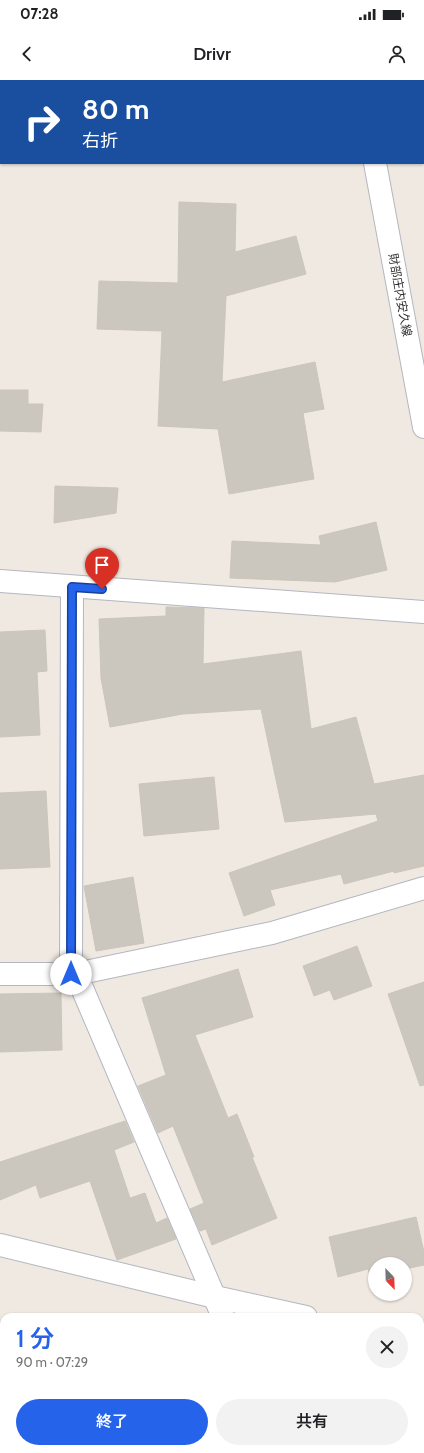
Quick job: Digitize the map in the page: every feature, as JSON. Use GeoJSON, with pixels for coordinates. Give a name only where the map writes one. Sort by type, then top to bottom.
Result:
{"type":"FeatureCollection","features":[{"type":"Feature","properties":{"kind":"street","name":"財部庄内安久線"},"geometry":{"type":"LineString","coordinates":[[375,164],[424,427]]}},
{"type":"Feature","properties":{"kind":"street"},"geometry":{"type":"LineString","coordinates":[[0,581],[424,612]]}},
{"type":"Feature","properties":{"kind":"street"},"geometry":{"type":"LineString","coordinates":[[72,587],[74,974],[221,1313]]}},
{"type":"Feature","properties":{"kind":"street"},"geometry":{"type":"LineString","coordinates":[[0,974],[74,974],[272,933],[424,888]]}},
{"type":"Feature","properties":{"kind":"street"},"geometry":{"type":"LineString","coordinates":[[0,1245],[288,1313]]}},
{"type":"Feature","properties":{"kind":"building"},"geometry":{"type":"Polygon","coordinates":[[[179,202],[236,204],[235,252],[296,236],[306,274],[226,296],[222,382],[315,362],[324,409],[303,413],[314,479],[229,494],[218,429],[158,426],[162,331],[97,329],[99,281],[178,283],[179,202]]]}},
{"type":"Feature","properties":{"kind":"building"},"geometry":{"type":"Polygon","coordinates":[[[0,390],[28,390],[28,404],[43,404],[41,432],[0,431],[0,390]]]}},
{"type":"Feature","properties":{"kind":"building"},"geometry":{"type":"Polygon","coordinates":[[[55,486],[118,488],[116,513],[54,523],[55,486]]]}},
{"type":"Feature","properties":{"kind":"building"},"geometry":{"type":"Polygon","coordinates":[[[376,522],[387,570],[335,582],[230,578],[232,541],[321,545],[319,536],[376,522]]]}},
{"type":"Feature","properties":{"kind":"building"},"geometry":{"type":"Polygon","coordinates":[[[166,607],[204,608],[203,664],[301,651],[311,729],[356,717],[374,784],[424,775],[424,866],[394,873],[394,871],[344,884],[341,874],[270,890],[275,905],[244,916],[229,873],[378,821],[376,814],[285,822],[261,709],[183,714],[110,727],[101,678],[99,619],[166,616],[166,607]]]}},
{"type":"Feature","properties":{"kind":"building"},"geometry":{"type":"Polygon","coordinates":[[[45,630],[47,671],[37,672],[40,735],[0,737],[0,632],[45,630]]]}},
{"type":"Feature","properties":{"kind":"building"},"geometry":{"type":"Polygon","coordinates":[[[214,777],[219,829],[144,836],[139,784],[214,777]]]}},
{"type":"Feature","properties":{"kind":"building"},"geometry":{"type":"Polygon","coordinates":[[[46,791],[50,867],[0,869],[0,793],[46,791]]]}},
{"type":"Feature","properties":{"kind":"building"},"geometry":{"type":"Polygon","coordinates":[[[133,877],[144,943],[96,951],[84,886],[133,877]]]}},
{"type":"Feature","properties":{"kind":"building"},"geometry":{"type":"Polygon","coordinates":[[[357,946],[372,986],[334,1000],[330,990],[314,996],[303,966],[357,946]]]}},
{"type":"Feature","properties":{"kind":"building"},"geometry":{"type":"Polygon","coordinates":[[[238,969],[253,1017],[195,1035],[228,1118],[237,1114],[254,1157],[252,1157],[277,1218],[212,1245],[206,1229],[200,1231],[190,1209],[204,1203],[173,1126],[158,1133],[138,1086],[166,1075],[142,998],[238,969]]]}},
{"type":"Feature","properties":{"kind":"building"},"geometry":{"type":"Polygon","coordinates":[[[424,982],[424,1085],[420,1086],[388,994],[424,982]]]}},
{"type":"Feature","properties":{"kind":"building"},"geometry":{"type":"Polygon","coordinates":[[[61,993],[62,1050],[0,1052],[0,994],[61,993]]]}},
{"type":"Feature","properties":{"kind":"building"},"geometry":{"type":"Polygon","coordinates":[[[125,1121],[134,1142],[114,1150],[130,1198],[145,1193],[156,1223],[167,1218],[176,1239],[117,1260],[90,1181],[40,1198],[36,1185],[0,1200],[0,1162],[125,1121]]]}},
{"type":"Feature","properties":{"kind":"building"},"geometry":{"type":"Polygon","coordinates":[[[416,1217],[424,1252],[424,1265],[412,1268],[412,1257],[368,1257],[368,1269],[338,1277],[329,1237],[416,1217]]]}},
{"type":"Feature","properties":{"kind":"route"},"geometry":{"type":"LineString","coordinates":[[71,974],[72,587],[102,589]]}}]}
